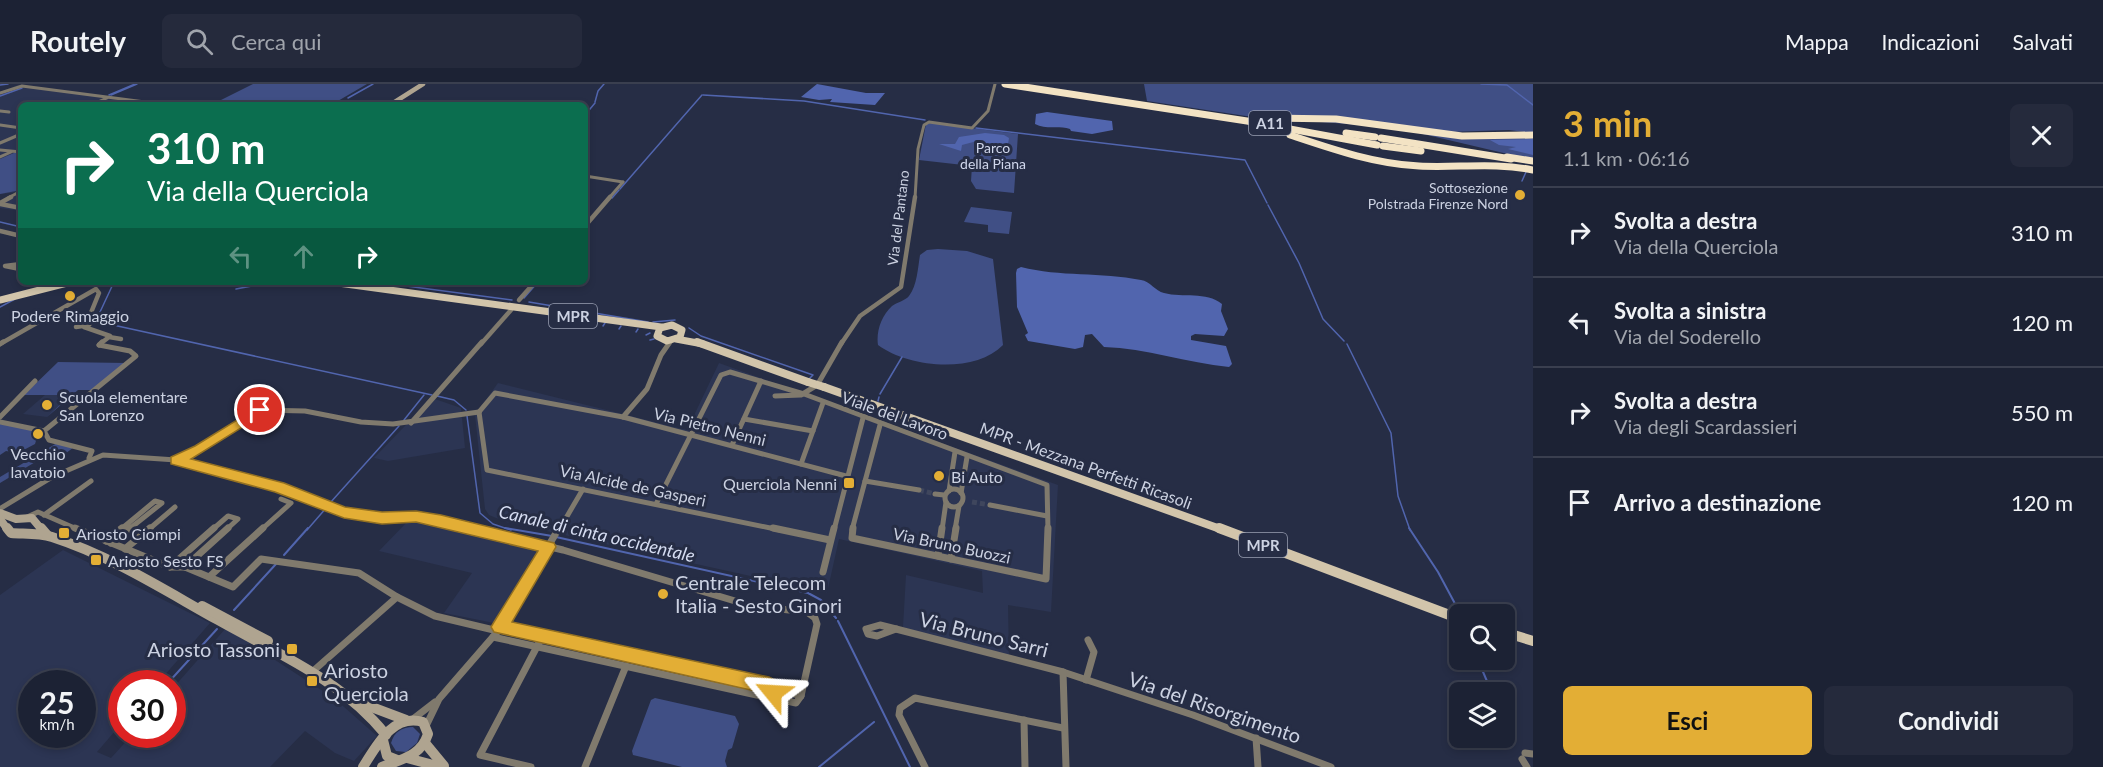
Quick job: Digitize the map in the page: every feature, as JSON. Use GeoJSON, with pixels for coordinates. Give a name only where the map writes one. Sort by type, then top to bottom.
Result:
{"type":"FeatureCollection","features":[{"type":"Feature","properties":{"kind":"highway","name":"A11"},"geometry":{"type":"LineString","coordinates":[[1005,84],[1206,115],[1380,146],[1533,162]]}},
{"type":"Feature","properties":{"kind":"highway","name":"A11"},"geometry":{"type":"LineString","coordinates":[[1014,84],[1533,162]]}},
{"type":"Feature","properties":{"kind":"highway"},"geometry":{"type":"LineString","coordinates":[[1165,107],[1245,117],[1336,119],[1451,135],[1533,135]]}},
{"type":"Feature","properties":{"kind":"highway"},"geometry":{"type":"LineString","coordinates":[[1206,115],[1270,129],[1378,161],[1424,166],[1496,164],[1533,170]]}},
{"type":"Feature","properties":{"kind":"main road"},"geometry":{"type":"LineString","coordinates":[[2,299],[59,285]]}},
{"type":"Feature","properties":{"kind":"main road","name":"MPR"},"geometry":{"type":"LineString","coordinates":[[352,285],[510,308],[520,304],[634,325],[661,327]]}},
{"type":"Feature","properties":{"kind":"main road","name":"MPR"},"geometry":{"type":"LineString","coordinates":[[634,325],[658,337]]}},
{"type":"Feature","properties":{"kind":"main road","name":"MPR - Mezzana Perfetti Ricasoli"},"geometry":{"type":"LineString","coordinates":[[661,327],[675,326],[701,344],[1076,477],[1449,616]]}},
{"type":"Feature","properties":{"kind":"main road"},"geometry":{"type":"LineString","coordinates":[[658,337],[661,327]]}},
{"type":"Feature","properties":{"kind":"main road"},"geometry":{"type":"LineString","coordinates":[[674,340],[682,333]]}},
{"type":"Feature","properties":{"kind":"main road","name":"MPR - Mezzana Perfetti Ricasoli"},"geometry":{"type":"LineString","coordinates":[[658,337],[701,344]]}},
{"type":"Feature","properties":{"kind":"main road"},"geometry":{"type":"LineString","coordinates":[[1515,634],[1533,635]]}},
{"type":"Feature","properties":{"kind":"main road"},"geometry":{"type":"LineString","coordinates":[[1515,635],[1533,641]]}},
{"type":"Feature","properties":{"kind":"street"},"geometry":{"type":"LineString","coordinates":[[395,102],[424,84]]}},
{"type":"Feature","properties":{"kind":"street","name":"Via del Pantano"},"geometry":{"type":"LineString","coordinates":[[804,394],[816,385],[837,358],[846,332],[854,322],[867,310],[896,293],[901,286],[917,186],[919,140],[924,125],[929,122],[972,128],[984,117],[990,105],[990,92],[994,85]]}},
{"type":"Feature","properties":{"kind":"street"},"geometry":{"type":"LineString","coordinates":[[0,93],[18,87],[146,102]]}},
{"type":"Feature","properties":{"kind":"street"},"geometry":{"type":"LineString","coordinates":[[98,102],[109,97]]}},
{"type":"Feature","properties":{"kind":"street"},"geometry":{"type":"LineString","coordinates":[[0,111],[9,112]]}},
{"type":"Feature","properties":{"kind":"street"},"geometry":{"type":"LineString","coordinates":[[0,125],[18,128]]}},
{"type":"Feature","properties":{"kind":"street"},"geometry":{"type":"LineString","coordinates":[[0,143],[18,135]]}},
{"type":"Feature","properties":{"kind":"street"},"geometry":{"type":"LineString","coordinates":[[0,150],[18,152]]}},
{"type":"Feature","properties":{"kind":"street"},"geometry":{"type":"LineString","coordinates":[[0,157],[13,151]]}},
{"type":"Feature","properties":{"kind":"street"},"geometry":{"type":"LineString","coordinates":[[588,176],[623,182],[588,223]]}},
{"type":"Feature","properties":{"kind":"street"},"geometry":{"type":"LineString","coordinates":[[0,204],[18,193]]}},
{"type":"Feature","properties":{"kind":"street"},"geometry":{"type":"LineString","coordinates":[[0,204],[18,207]]}},
{"type":"Feature","properties":{"kind":"street"},"geometry":{"type":"LineString","coordinates":[[0,231],[18,235]]}},
{"type":"Feature","properties":{"kind":"street"},"geometry":{"type":"LineString","coordinates":[[3,265],[18,264]]}},
{"type":"Feature","properties":{"kind":"street"},"geometry":{"type":"LineString","coordinates":[[3,265],[18,268]]}},
{"type":"Feature","properties":{"kind":"street"},"geometry":{"type":"LineString","coordinates":[[520,304],[534,285]]}},
{"type":"Feature","properties":{"kind":"street"},"geometry":{"type":"LineString","coordinates":[[0,344],[94,289],[99,292],[88,320],[75,326],[110,336]]}},
{"type":"Feature","properties":{"kind":"street"},"geometry":{"type":"LineString","coordinates":[[411,423],[510,308]]}},
{"type":"Feature","properties":{"kind":"street"},"geometry":{"type":"LineString","coordinates":[[84,327],[92,323],[88,320]]}},
{"type":"Feature","properties":{"kind":"street"},"geometry":{"type":"LineString","coordinates":[[44,431],[135,357],[130,351],[99,345],[109,337],[121,339]]}},
{"type":"Feature","properties":{"kind":"street"},"geometry":{"type":"LineString","coordinates":[[658,337],[661,353]]}},
{"type":"Feature","properties":{"kind":"street"},"geometry":{"type":"LineString","coordinates":[[635,420],[638,405],[650,384],[661,353],[674,340]]}},
{"type":"Feature","properties":{"kind":"street","name":"Viale del Lavoro"},"geometry":{"type":"LineString","coordinates":[[690,435],[721,375],[730,372],[804,394],[880,425],[1049,487],[1047,516]]}},
{"type":"Feature","properties":{"kind":"street"},"geometry":{"type":"LineString","coordinates":[[0,417],[35,381]]}},
{"type":"Feature","properties":{"kind":"street"},"geometry":{"type":"LineString","coordinates":[[732,445],[761,381]]}},
{"type":"Feature","properties":{"kind":"street","name":"Via Pietro Nenni"},"geometry":{"type":"LineString","coordinates":[[479,412],[495,393],[623,417],[846,476]]}},
{"type":"Feature","properties":{"kind":"street"},"geometry":{"type":"LineString","coordinates":[[775,396],[804,394]]}},
{"type":"Feature","properties":{"kind":"street"},"geometry":{"type":"LineString","coordinates":[[801,464],[823,403]]}},
{"type":"Feature","properties":{"kind":"street"},"geometry":{"type":"LineString","coordinates":[[623,417],[638,405]]}},
{"type":"Feature","properties":{"kind":"street"},"geometry":{"type":"LineString","coordinates":[[176,460],[200,449],[260,410],[305,411],[374,423],[411,423],[479,412]]}},
{"type":"Feature","properties":{"kind":"street","name":"Via Alcide de Gasperi"},"geometry":{"type":"LineString","coordinates":[[479,412],[487,470],[830,540]]}},
{"type":"Feature","properties":{"kind":"street"},"geometry":{"type":"LineString","coordinates":[[823,572],[846,476],[863,418]]}},
{"type":"Feature","properties":{"kind":"street"},"geometry":{"type":"LineString","coordinates":[[744,419],[813,431]]}},
{"type":"Feature","properties":{"kind":"street"},"geometry":{"type":"LineString","coordinates":[[0,422],[44,431],[49,440],[92,451],[92,455],[85,461]]}},
{"type":"Feature","properties":{"kind":"street"},"geometry":{"type":"LineString","coordinates":[[880,425],[865,481],[919,490]]}},
{"type":"Feature","properties":{"kind":"street"},"geometry":{"type":"LineString","coordinates":[[656,504],[690,435]]}},
{"type":"Feature","properties":{"kind":"street"},"geometry":{"type":"LineString","coordinates":[[938,556],[955,452]]}},
{"type":"Feature","properties":{"kind":"street"},"geometry":{"type":"LineString","coordinates":[[48,536],[33,523],[32,518],[16,519],[0,510],[52,477],[85,461],[110,454],[142,460],[176,460],[279,487],[344,513],[375,517],[416,517],[441,521],[548,547],[752,606],[811,614],[817,624],[801,696],[796,703],[537,646],[497,631]]}},
{"type":"Feature","properties":{"kind":"street"},"geometry":{"type":"LineString","coordinates":[[965,501],[961,493],[967,457]]}},
{"type":"Feature","properties":{"kind":"street"},"geometry":{"type":"LineString","coordinates":[[44,514],[91,481]]}},
{"type":"Feature","properties":{"kind":"street","name":"Via Bruno Buozzi"},"geometry":{"type":"LineString","coordinates":[[865,481],[852,538],[1046,579],[1047,516]]}},
{"type":"Feature","properties":{"kind":"street"},"geometry":{"type":"LineString","coordinates":[[363,767],[394,726],[409,720],[439,699],[497,631],[583,489]]}},
{"type":"Feature","properties":{"kind":"street"},"geometry":{"type":"LineString","coordinates":[[935,494],[946,496],[961,493]]}},
{"type":"Feature","properties":{"kind":"street"},"geometry":{"type":"LineString","coordinates":[[946,496],[959,506]]}},
{"type":"Feature","properties":{"kind":"street"},"geometry":{"type":"LineString","coordinates":[[209,576],[291,502],[281,499]]}},
{"type":"Feature","properties":{"kind":"street"},"geometry":{"type":"LineString","coordinates":[[155,501],[162,504],[108,542],[155,501]]}},
{"type":"Feature","properties":{"kind":"street"},"geometry":{"type":"LineString","coordinates":[[951,559],[959,506],[965,501],[972,502]]}},
{"type":"Feature","properties":{"kind":"street"},"geometry":{"type":"LineString","coordinates":[[990,505],[1047,516]]}},
{"type":"Feature","properties":{"kind":"street"},"geometry":{"type":"LineString","coordinates":[[124,549],[175,507]]}},
{"type":"Feature","properties":{"kind":"street"},"geometry":{"type":"LineString","coordinates":[[9,529],[36,511],[170,567],[185,567],[233,587],[261,559],[359,573],[397,597],[435,616],[497,631],[542,637],[801,696]]}},
{"type":"Feature","properties":{"kind":"street"},"geometry":{"type":"LineString","coordinates":[[170,567],[228,516],[238,519],[185,567]]}},
{"type":"Feature","properties":{"kind":"street"},"geometry":{"type":"LineString","coordinates":[[0,519],[13,533],[48,536],[123,568],[308,669],[378,724],[385,738],[384,752],[391,759],[443,767]]}},
{"type":"Feature","properties":{"kind":"street"},"geometry":{"type":"LineString","coordinates":[[21,532],[33,523]]}},
{"type":"Feature","properties":{"kind":"street"},"geometry":{"type":"LineString","coordinates":[[308,669],[397,597]]}},
{"type":"Feature","properties":{"kind":"street","name":"Via Bruno Sarri"},"geometry":{"type":"LineString","coordinates":[[897,629],[1063,672]]}},
{"type":"Feature","properties":{"kind":"street"},"geometry":{"type":"LineString","coordinates":[[531,767],[480,755],[542,637]]}},
{"type":"Feature","properties":{"kind":"street"},"geometry":{"type":"LineString","coordinates":[[1086,680],[1094,652],[1088,640]]}},
{"type":"Feature","properties":{"kind":"street"},"geometry":{"type":"LineString","coordinates":[[585,767],[626,666]]}},
{"type":"Feature","properties":{"kind":"street"},"geometry":{"type":"LineString","coordinates":[[1063,672],[1066,767]]}},
{"type":"Feature","properties":{"kind":"street","name":"Via del Risorgimento"},"geometry":{"type":"LineString","coordinates":[[1063,672],[1256,738],[1331,767]]}},
{"type":"Feature","properties":{"kind":"street"},"geometry":{"type":"LineString","coordinates":[[766,697],[772,695],[773,688]]}},
{"type":"Feature","properties":{"kind":"street"},"geometry":{"type":"LineString","coordinates":[[926,767],[899,715],[900,708],[917,698],[1063,728]]}},
{"type":"Feature","properties":{"kind":"street"},"geometry":{"type":"LineString","coordinates":[[348,699],[426,726]]}},
{"type":"Feature","properties":{"kind":"street"},"geometry":{"type":"LineString","coordinates":[[382,767],[418,752],[425,743],[428,734],[426,726],[439,699]]}},
{"type":"Feature","properties":{"kind":"street"},"geometry":{"type":"LineString","coordinates":[[1024,720],[1025,767]]}},
{"type":"Feature","properties":{"kind":"street"},"geometry":{"type":"LineString","coordinates":[[1256,738],[1258,767]]}},
{"type":"Feature","properties":{"kind":"street"},"geometry":{"type":"LineString","coordinates":[[425,743],[443,767]]}},
{"type":"Feature","properties":{"kind":"street"},"geometry":{"type":"LineString","coordinates":[[1527,755],[1527,767]]}},
{"type":"Feature","properties":{"kind":"shaded area"},"geometry":{"type":"Polygon","coordinates":[[[817,84],[866,93],[885,93],[875,105],[830,102],[832,99],[819,100],[801,97],[817,84]]]}},
{"type":"Feature","properties":{"kind":"shaded area"},"geometry":{"type":"Polygon","coordinates":[[[18,85],[153,102],[18,102],[18,192],[0,194],[0,92],[18,85]]]}},
{"type":"Feature","properties":{"kind":"shaded area"},"geometry":{"type":"Polygon","coordinates":[[[1047,112],[1112,121],[1113,130],[1092,134],[1035,124],[1036,114],[1047,112]]]}},
{"type":"Feature","properties":{"kind":"shaded area"},"geometry":{"type":"Polygon","coordinates":[[[985,133],[1004,135],[1009,138],[1008,144],[1011,146],[1005,151],[1006,155],[989,155],[980,151],[983,148],[977,141],[962,145],[961,151],[939,144],[955,144],[959,137],[985,133]]]}},
{"type":"Feature","properties":{"kind":"shaded area"},"geometry":{"type":"Polygon","coordinates":[[[1533,139],[1533,155],[1508,149],[1516,147],[1499,145],[1490,140],[1533,139]]]}},
{"type":"Feature","properties":{"kind":"shaded area"},"geometry":{"type":"Polygon","coordinates":[[[18,193],[18,211],[0,208],[0,204],[18,193]]]}},
{"type":"Feature","properties":{"kind":"shaded area"},"geometry":{"type":"Polygon","coordinates":[[[1021,267],[1141,280],[1164,293],[1202,296],[1216,300],[1222,304],[1221,311],[1228,329],[1224,336],[1195,334],[1191,336],[1191,340],[1226,346],[1232,364],[1229,367],[1213,365],[1135,350],[1104,347],[1092,334],[1085,335],[1083,347],[1075,349],[1028,341],[1025,335],[1028,333],[1017,307],[1016,273],[1021,267]]]}},
{"type":"Feature","properties":{"kind":"shaded area"},"geometry":{"type":"Polygon","coordinates":[[[719,363],[1058,485],[1051,612],[1008,605],[1009,661],[903,627],[906,575],[983,593],[982,571],[839,539],[827,593],[506,522],[489,515],[485,509],[475,415],[498,383],[687,430],[719,363]]]}},
{"type":"Feature","properties":{"kind":"shaded area","name":"Scuola elementare San Lorenzo"},"geometry":{"type":"Polygon","coordinates":[[[45,395],[71,395],[47,417],[23,414],[45,395]]]}},
{"type":"Feature","properties":{"kind":"shaded area"},"geometry":{"type":"Polygon","coordinates":[[[432,398],[461,408],[465,448],[388,461],[374,458],[432,398]]]}},
{"type":"Feature","properties":{"kind":"shaded area"},"geometry":{"type":"Polygon","coordinates":[[[408,521],[423,521],[541,551],[494,623],[444,613],[472,573],[379,551],[408,521]]]}},
{"type":"Feature","properties":{"kind":"shaded area"},"geometry":{"type":"Polygon","coordinates":[[[63,550],[210,623],[169,670],[108,670],[108,739],[97,752],[111,758],[120,748],[186,748],[186,673],[226,628],[335,699],[377,736],[354,761],[335,753],[305,731],[270,767],[0,767],[0,595],[63,550]]]}},
{"type":"Feature","properties":{"kind":"green space"},"geometry":{"type":"Polygon","coordinates":[[[253,84],[367,84],[336,102],[217,102],[253,84]]]}},
{"type":"Feature","properties":{"kind":"green space"},"geometry":{"type":"Polygon","coordinates":[[[1144,84],[1533,84],[1533,133],[1509,130],[1449,132],[1246,116],[1147,101],[1144,84]]]}},
{"type":"Feature","properties":{"kind":"green space","name":"Parco della Piana"},"geometry":{"type":"Polygon","coordinates":[[[926,124],[1018,134],[1014,193],[976,189],[971,181],[972,166],[919,160],[926,124]]]}},
{"type":"Feature","properties":{"kind":"green space"},"geometry":{"type":"Polygon","coordinates":[[[1410,131],[1533,136],[1533,160],[1410,131]]]}},
{"type":"Feature","properties":{"kind":"green space"},"geometry":{"type":"Polygon","coordinates":[[[18,153],[18,191],[0,194],[0,159],[18,153]]]}},
{"type":"Feature","properties":{"kind":"green space"},"geometry":{"type":"Polygon","coordinates":[[[971,207],[1012,212],[1009,234],[988,232],[988,225],[964,222],[971,207]]]}},
{"type":"Feature","properties":{"kind":"green space"},"geometry":{"type":"Polygon","coordinates":[[[927,250],[967,251],[993,259],[1003,345],[991,354],[959,364],[924,363],[891,353],[878,345],[879,330],[885,314],[912,292],[920,255],[927,250]]]}},
{"type":"Feature","properties":{"kind":"green space"},"geometry":{"type":"Polygon","coordinates":[[[58,362],[127,363],[94,390],[78,390],[47,417],[70,395],[24,395],[58,362]]]}},
{"type":"Feature","properties":{"kind":"green space"},"geometry":{"type":"Polygon","coordinates":[[[0,424],[39,431],[35,444],[18,453],[6,451],[0,455],[0,424]]]}},
{"type":"Feature","properties":{"kind":"green space"},"geometry":{"type":"Polygon","coordinates":[[[57,443],[74,447],[61,457],[37,461],[0,483],[0,477],[57,443]]]}},
{"type":"Feature","properties":{"kind":"green space"},"geometry":{"type":"Polygon","coordinates":[[[655,698],[735,716],[739,724],[732,748],[728,750],[725,761],[727,767],[682,767],[633,755],[632,751],[651,700],[655,698]]]}},
{"type":"Feature","properties":{"kind":"green space"},"geometry":{"type":"Polygon","coordinates":[[[413,727],[420,734],[417,743],[406,752],[396,751],[391,743],[396,733],[413,727]]]}},
{"type":"Feature","properties":{"kind":"waterway"},"geometry":{"type":"LineString","coordinates":[[0,85],[8,84]]}},
{"type":"Feature","properties":{"kind":"waterway"},"geometry":{"type":"LineString","coordinates":[[109,95],[135,84]]}},
{"type":"Feature","properties":{"kind":"waterway"},"geometry":{"type":"LineString","coordinates":[[111,95],[137,84]]}},
{"type":"Feature","properties":{"kind":"waterway"},"geometry":{"type":"LineString","coordinates":[[348,98],[373,84]]}},
{"type":"Feature","properties":{"kind":"waterway"},"geometry":{"type":"LineString","coordinates":[[595,102],[598,91],[604,84]]}},
{"type":"Feature","properties":{"kind":"waterway"},"geometry":{"type":"LineString","coordinates":[[1481,84],[1507,85],[1533,105]]}},
{"type":"Feature","properties":{"kind":"waterway"},"geometry":{"type":"LineString","coordinates":[[0,96],[22,88]]}},
{"type":"Feature","properties":{"kind":"waterway"},"geometry":{"type":"LineString","coordinates":[[620,189],[702,95]]}},
{"type":"Feature","properties":{"kind":"waterway"},"geometry":{"type":"LineString","coordinates":[[703,95],[804,101],[925,120]]}},
{"type":"Feature","properties":{"kind":"waterway"},"geometry":{"type":"LineString","coordinates":[[588,111],[595,103]]}},
{"type":"Feature","properties":{"kind":"waterway"},"geometry":{"type":"LineString","coordinates":[[976,128],[1245,160],[1267,203]]}},
{"type":"Feature","properties":{"kind":"waterway"},"geometry":{"type":"LineString","coordinates":[[1522,181],[1526,172]]}},
{"type":"Feature","properties":{"kind":"waterway"},"geometry":{"type":"LineString","coordinates":[[612,198],[619,190]]}},
{"type":"Feature","properties":{"kind":"waterway"},"geometry":{"type":"LineString","coordinates":[[1268,205],[1299,263],[1323,319],[1344,341]]}},
{"type":"Feature","properties":{"kind":"waterway"},"geometry":{"type":"LineString","coordinates":[[0,222],[18,226]]}},
{"type":"Feature","properties":{"kind":"waterway","name":"Canale di cinta occidentale"},"geometry":{"type":"LineString","coordinates":[[113,285],[100,312],[105,321],[113,325],[432,395]]}},
{"type":"Feature","properties":{"kind":"waterway"},"geometry":{"type":"LineString","coordinates":[[236,289],[257,285]]}},
{"type":"Feature","properties":{"kind":"waterway"},"geometry":{"type":"LineString","coordinates":[[399,285],[512,300]]}},
{"type":"Feature","properties":{"kind":"waterway"},"geometry":{"type":"LineString","coordinates":[[524,298],[535,285]]}},
{"type":"Feature","properties":{"kind":"waterway"},"geometry":{"type":"LineString","coordinates":[[0,307],[15,299]]}},
{"type":"Feature","properties":{"kind":"waterway"},"geometry":{"type":"LineString","coordinates":[[529,302],[648,322]]}},
{"type":"Feature","properties":{"kind":"waterway"},"geometry":{"type":"LineString","coordinates":[[653,322],[675,320]]}},
{"type":"Feature","properties":{"kind":"waterway"},"geometry":{"type":"LineString","coordinates":[[689,328],[701,336],[813,375],[810,378]]}},
{"type":"Feature","properties":{"kind":"waterway"},"geometry":{"type":"LineString","coordinates":[[646,335],[650,333]]}},
{"type":"Feature","properties":{"kind":"waterway"},"geometry":{"type":"LineString","coordinates":[[650,340],[654,339]]}},
{"type":"Feature","properties":{"kind":"waterway"},"geometry":{"type":"LineString","coordinates":[[1347,344],[1391,433],[1398,496],[1410,529]]}},
{"type":"Feature","properties":{"kind":"waterway"},"geometry":{"type":"LineString","coordinates":[[880,394],[902,357]]}},
{"type":"Feature","properties":{"kind":"waterway"},"geometry":{"type":"LineString","coordinates":[[404,420],[424,395]]}},
{"type":"Feature","properties":{"kind":"waterway","name":"Canale di cinta occidentale"},"geometry":{"type":"LineString","coordinates":[[437,396],[454,400],[466,410]]}},
{"type":"Feature","properties":{"kind":"waterway"},"geometry":{"type":"LineString","coordinates":[[878,401],[879,397]]}},
{"type":"Feature","properties":{"kind":"waterway","name":"Canale di cinta occidentale"},"geometry":{"type":"LineString","coordinates":[[467,416],[480,513],[493,524],[505,528]]}},
{"type":"Feature","properties":{"kind":"waterway"},"geometry":{"type":"LineString","coordinates":[[330,503],[399,426]]}},
{"type":"Feature","properties":{"kind":"waterway"},"geometry":{"type":"LineString","coordinates":[[307,530],[327,507]]}},
{"type":"Feature","properties":{"kind":"waterway"},"geometry":{"type":"LineString","coordinates":[[284,555],[308,528]]}},
{"type":"Feature","properties":{"kind":"waterway","name":"Canale di cinta occidentale"},"geometry":{"type":"LineString","coordinates":[[505,528],[552,536]]}},
{"type":"Feature","properties":{"kind":"waterway","name":"Canale di cinta occidentale"},"geometry":{"type":"LineString","coordinates":[[505,528],[511,530]]}},
{"type":"Feature","properties":{"kind":"waterway"},"geometry":{"type":"LineString","coordinates":[[1410,529],[1438,572],[1455,604]]}},
{"type":"Feature","properties":{"kind":"waterway","name":"Canale di cinta occidentale"},"geometry":{"type":"LineString","coordinates":[[556,537],[808,593],[821,600],[836,618]]}},
{"type":"Feature","properties":{"kind":"waterway"},"geometry":{"type":"LineString","coordinates":[[234,610],[276,564]]}},
{"type":"Feature","properties":{"kind":"waterway","name":"Canale di cinta occidentale"},"geometry":{"type":"LineString","coordinates":[[838,621],[910,767]]}},
{"type":"Feature","properties":{"kind":"waterway"},"geometry":{"type":"LineString","coordinates":[[180,670],[217,629]]}},
{"type":"Feature","properties":{"kind":"waterway"},"geometry":{"type":"LineString","coordinates":[[1482,670],[1487,682]]}},
{"type":"Feature","properties":{"kind":"waterway"},"geometry":{"type":"LineString","coordinates":[[819,767],[874,722]]}},
{"type":"Feature","properties":{"kind":"tunnel"},"geometry":{"type":"LineString","coordinates":[[919,490],[935,494]]}},
{"type":"Feature","properties":{"kind":"tunnel"},"geometry":{"type":"LineString","coordinates":[[972,502],[990,505]]}},
{"type":"Feature","properties":{"kind":"place","name":"Sottosezione Polstrada Firenze Nord"},"geometry":{"type":"Point","coordinates":[1520,195]}},
{"type":"Feature","properties":{"kind":"place","name":"Podere Rimaggio"},"geometry":{"type":"Point","coordinates":[70,296]}},
{"type":"Feature","properties":{"kind":"place","name":"Scuola elementare San Lorenzo"},"geometry":{"type":"Point","coordinates":[47,405]}},
{"type":"Feature","properties":{"kind":"place","name":"Vecchio lavatoio"},"geometry":{"type":"Point","coordinates":[38,434]}},
{"type":"Feature","properties":{"kind":"place","name":"Bi Auto"},"geometry":{"type":"Point","coordinates":[939,476]}},
{"type":"Feature","properties":{"kind":"place","name":"Querciola Nenni"},"geometry":{"type":"Point","coordinates":[849,483]}},
{"type":"Feature","properties":{"kind":"place","name":"Ariosto Ciompi"},"geometry":{"type":"Point","coordinates":[64,533]}},
{"type":"Feature","properties":{"kind":"place","name":"Ariosto Sesto FS"},"geometry":{"type":"Point","coordinates":[96,560]}},
{"type":"Feature","properties":{"kind":"place","name":"Centrale Telecom Italia - Sesto Ginori"},"geometry":{"type":"Point","coordinates":[663,594]}},
{"type":"Feature","properties":{"kind":"place","name":"Ariosto Tassoni"},"geometry":{"type":"Point","coordinates":[292,649]}},
{"type":"Feature","properties":{"kind":"place","name":"Ariosto Querciola"},"geometry":{"type":"Point","coordinates":[312,681]}},
{"type":"Feature","properties":{"kind":"route"},"geometry":{"type":"LineString","coordinates":[[260,410],[200,449],[176,460],[279,487],[344,513],[382,518],[416,517],[441,521],[548,547],[500,627],[769,686],[773,688],[773,693]]}}]}
